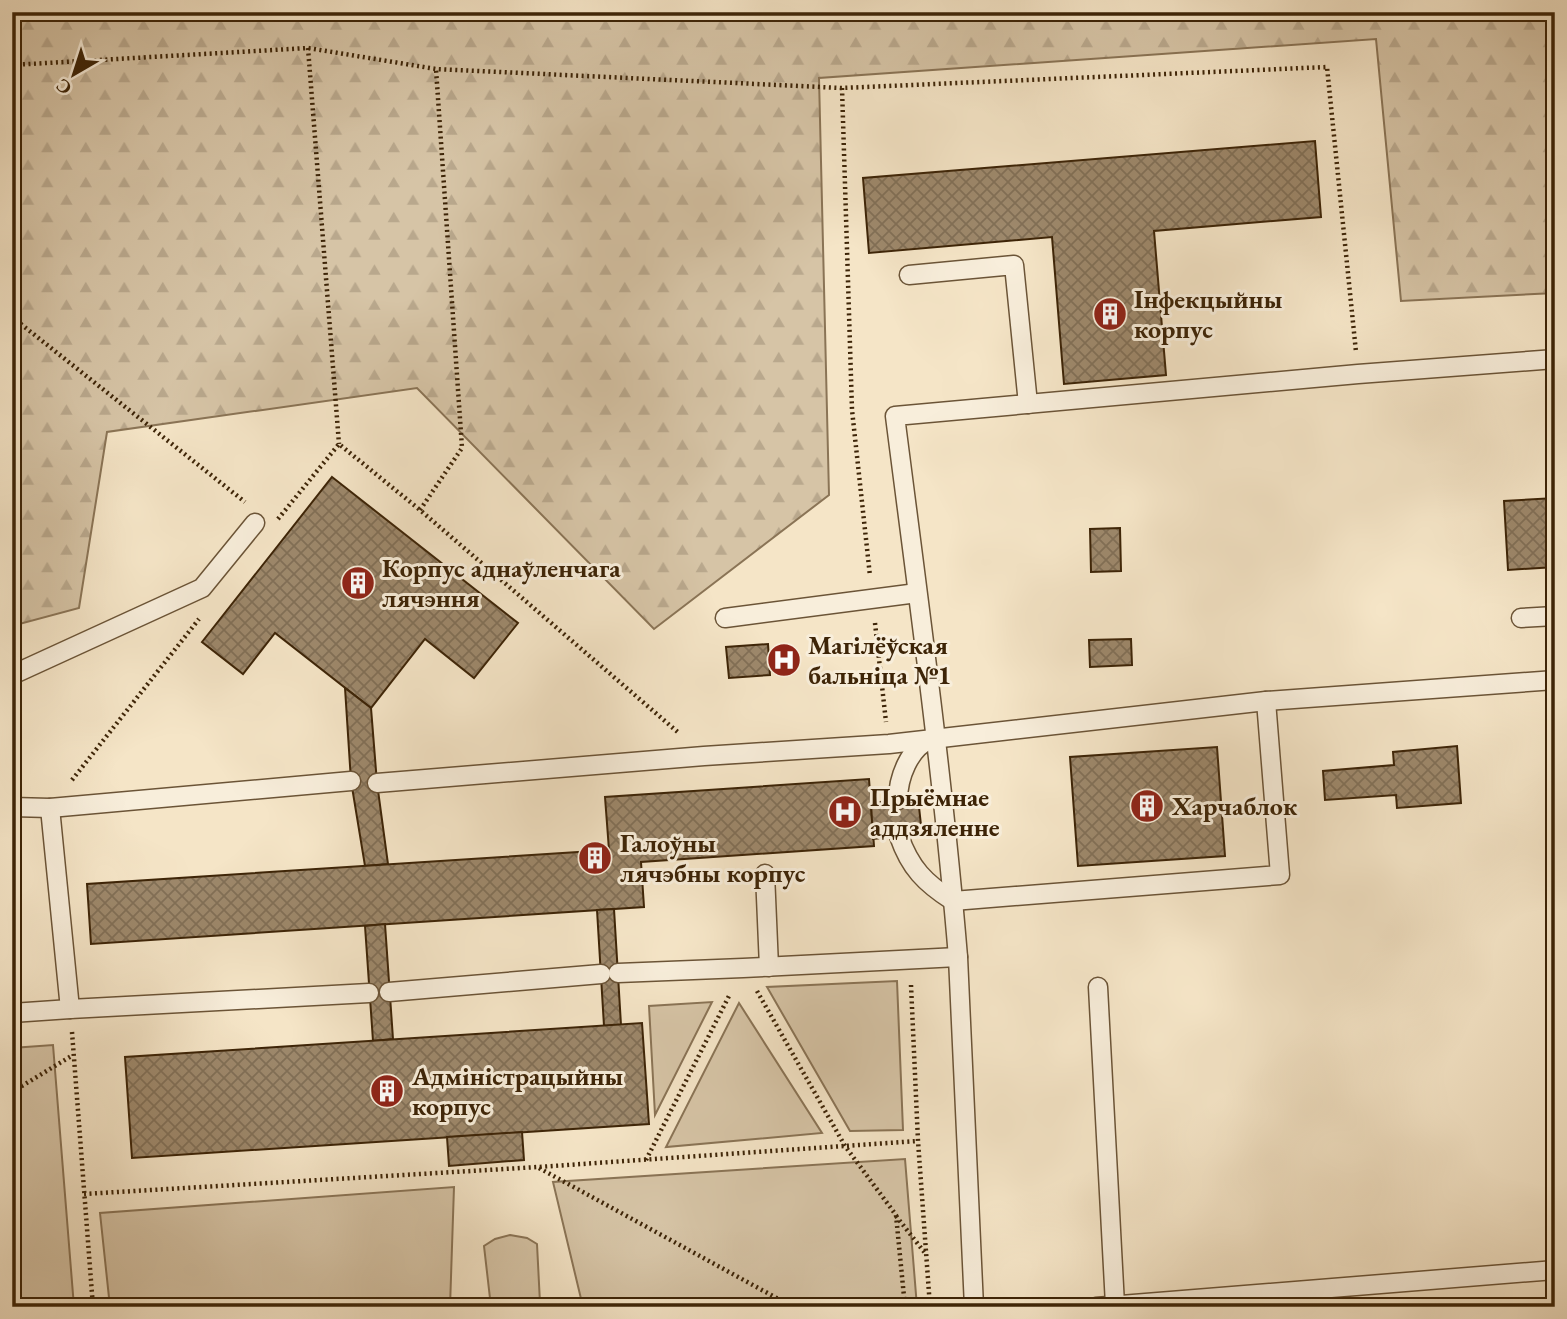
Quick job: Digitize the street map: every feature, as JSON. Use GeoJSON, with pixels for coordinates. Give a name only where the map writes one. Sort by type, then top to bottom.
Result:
{"type":"FeatureCollection","features":[{"type":"Feature","properties":{"kind":"lane"},"geometry":{"type":"LineString","coordinates":[[909,275],[1014,265],[1028,404]]}},
{"type":"Feature","properties":{"kind":"lane"},"geometry":{"type":"LineString","coordinates":[[974,1307],[958,957],[936,737],[895,416],[1555,359]]}},
{"type":"Feature","properties":{"kind":"lane"},"geometry":{"type":"LineString","coordinates":[[12,675],[202,588],[260,518]]}},
{"type":"Feature","properties":{"kind":"lane"},"geometry":{"type":"LineString","coordinates":[[725,618],[918,593]]}},
{"type":"Feature","properties":{"kind":"lane"},"geometry":{"type":"LineString","coordinates":[[1521,618],[1555,616]]}},
{"type":"Feature","properties":{"kind":"lane"},"geometry":{"type":"LineString","coordinates":[[377,783],[704,755],[889,744],[1266,701],[1555,680]]}},
{"type":"Feature","properties":{"kind":"lane"},"geometry":{"type":"LineString","coordinates":[[899,836],[905,853],[925,882],[953,901],[1280,875],[1266,701]]}},
{"type":"Feature","properties":{"kind":"lane"},"geometry":{"type":"LineString","coordinates":[[898,800],[898,785],[915,751],[922,743],[936,737]]}},
{"type":"Feature","properties":{"kind":"lane"},"geometry":{"type":"LineString","coordinates":[[12,807],[50,808],[351,781]]}},
{"type":"Feature","properties":{"kind":"lane"},"geometry":{"type":"LineString","coordinates":[[50,808],[70,1009]]}},
{"type":"Feature","properties":{"kind":"lane"},"geometry":{"type":"LineString","coordinates":[[765,874],[769,967]]}},
{"type":"Feature","properties":{"kind":"lane"},"geometry":{"type":"LineString","coordinates":[[389,992],[610,974],[958,957]]}},
{"type":"Feature","properties":{"kind":"lane"},"geometry":{"type":"LineString","coordinates":[[1098,987],[1115,1305]]}},
{"type":"Feature","properties":{"kind":"lane"},"geometry":{"type":"LineString","coordinates":[[12,1013],[369,993]]}},
{"type":"Feature","properties":{"kind":"lane"},"geometry":{"type":"LineString","coordinates":[[1096,1307],[1555,1270]]}},
{"type":"Feature","properties":{"kind":"path"},"geometry":{"type":"LineString","coordinates":[[308,48],[339,444],[420,510],[704,755]]}},
{"type":"Feature","properties":{"kind":"path"},"geometry":{"type":"LineString","coordinates":[[12,65],[308,48],[436,69],[842,88],[1327,67],[1358,374]]}},
{"type":"Feature","properties":{"kind":"path"},"geometry":{"type":"LineString","coordinates":[[420,510],[462,448],[436,69]]}},
{"type":"Feature","properties":{"kind":"path"},"geometry":{"type":"LineString","coordinates":[[842,88],[852,410],[889,744]]}},
{"type":"Feature","properties":{"kind":"path"},"geometry":{"type":"LineString","coordinates":[[12,317],[260,518],[339,444]]}},
{"type":"Feature","properties":{"kind":"path"},"geometry":{"type":"LineString","coordinates":[[50,808],[204,612]]}},
{"type":"Feature","properties":{"kind":"path"},"geometry":{"type":"LineString","coordinates":[[910,959],[918,1141],[930,1307]]}},
{"type":"Feature","properties":{"kind":"path"},"geometry":{"type":"LineString","coordinates":[[744,968],[845,1146],[926,1255]]}},
{"type":"Feature","properties":{"kind":"path"},"geometry":{"type":"LineString","coordinates":[[646,1160],[744,968]]}},
{"type":"Feature","properties":{"kind":"path"},"geometry":{"type":"LineString","coordinates":[[70,1009],[93,1307]]}},
{"type":"Feature","properties":{"kind":"path"},"geometry":{"type":"LineString","coordinates":[[12,1092],[74,1055]]}},
{"type":"Feature","properties":{"kind":"path"},"geometry":{"type":"LineString","coordinates":[[84,1194],[918,1141]]}},
{"type":"Feature","properties":{"kind":"path"},"geometry":{"type":"LineString","coordinates":[[538,1167],[793,1307]]}},
{"type":"Feature","properties":{"kind":"path"},"geometry":{"type":"LineString","coordinates":[[896,1215],[905,1307]]}},
{"type":"Feature","properties":{"kind":"green space"},"geometry":{"type":"Polygon","coordinates":[[[12,12],[1555,12],[1555,293],[1401,301],[1376,39],[819,78],[829,495],[654,629],[417,388],[107,432],[79,608],[12,626],[12,12]]]}},
{"type":"Feature","properties":{"kind":"green space"},"geometry":{"type":"Polygon","coordinates":[[[897,981],[903,1130],[850,1131],[767,987],[897,981]]]}},
{"type":"Feature","properties":{"kind":"green space"},"geometry":{"type":"Polygon","coordinates":[[[712,1002],[655,1115],[649,1006],[712,1002]]]}},
{"type":"Feature","properties":{"kind":"green space"},"geometry":{"type":"Polygon","coordinates":[[[739,1003],[822,1133],[666,1147],[739,1003]]]}},
{"type":"Feature","properties":{"kind":"green space"},"geometry":{"type":"Polygon","coordinates":[[[53,1045],[74,1307],[12,1307],[12,1048],[53,1045]]]}},
{"type":"Feature","properties":{"kind":"green space"},"geometry":{"type":"Polygon","coordinates":[[[905,1159],[917,1307],[583,1307],[553,1182],[905,1159]]]}},
{"type":"Feature","properties":{"kind":"green space"},"geometry":{"type":"Polygon","coordinates":[[[454,1187],[450,1307],[110,1307],[100,1213],[454,1187]]]}},
{"type":"Feature","properties":{"kind":"green space"},"geometry":{"type":"Polygon","coordinates":[[[510,1235],[527,1238],[537,1244],[540,1303],[491,1307],[484,1246],[495,1239],[510,1235]]]}},
{"type":"Feature","properties":{"kind":"building","name":"Інфекцыйны корпус"},"geometry":{"type":"Polygon","coordinates":[[[1315,141],[1321,217],[1154,231],[1166,375],[1064,384],[1052,237],[869,253],[863,178],[1315,141]]]}},
{"type":"Feature","properties":{"kind":"building","name":"Корпус аднаўленчага лячэння"},"geometry":{"type":"Polygon","coordinates":[[[332,477],[518,623],[474,678],[425,639],[371,708],[275,633],[243,674],[202,642],[332,477]]]}},
{"type":"Feature","properties":{"kind":"building"},"geometry":{"type":"Polygon","coordinates":[[[1555,498],[1555,567],[1508,570],[1504,501],[1555,498]]]}},
{"type":"Feature","properties":{"kind":"building"},"geometry":{"type":"Polygon","coordinates":[[[1120,528],[1121,571],[1091,572],[1090,529],[1120,528]]]}},
{"type":"Feature","properties":{"kind":"building"},"geometry":{"type":"Polygon","coordinates":[[[1131,639],[1132,665],[1090,667],[1089,640],[1131,639]]]}},
{"type":"Feature","properties":{"kind":"building"},"geometry":{"type":"Polygon","coordinates":[[[768,644],[770,675],[729,678],[726,647],[768,644]]]}},
{"type":"Feature","properties":{"kind":"building"},"geometry":{"type":"Polygon","coordinates":[[[345,688],[371,708],[377,783],[388,864],[365,866],[351,781],[345,688]]]}},
{"type":"Feature","properties":{"kind":"building"},"geometry":{"type":"Polygon","coordinates":[[[1457,746],[1461,803],[1397,808],[1396,795],[1325,800],[1323,771],[1394,765],[1393,752],[1457,746]]]}},
{"type":"Feature","properties":{"kind":"building","name":"Харчаблок"},"geometry":{"type":"Polygon","coordinates":[[[1217,747],[1225,856],[1078,866],[1070,757],[1217,747]]]}},
{"type":"Feature","properties":{"kind":"building","name":"Галоўны лячэбны корпус"},"geometry":{"type":"Polygon","coordinates":[[[869,779],[874,846],[641,862],[644,907],[91,944],[87,884],[609,850],[605,797],[869,779]]]}},
{"type":"Feature","properties":{"kind":"building"},"geometry":{"type":"Polygon","coordinates":[[[918,798],[922,834],[873,839],[871,803],[918,798]]]}},
{"type":"Feature","properties":{"kind":"building"},"geometry":{"type":"Polygon","coordinates":[[[614,909],[621,1025],[604,1026],[597,910],[614,909]]]}},
{"type":"Feature","properties":{"kind":"building"},"geometry":{"type":"Polygon","coordinates":[[[385,924],[393,1039],[373,1041],[365,926],[385,924]]]}},
{"type":"Feature","properties":{"kind":"building","name":"Адміністрацыйны корпус"},"geometry":{"type":"Polygon","coordinates":[[[642,1023],[649,1124],[132,1158],[125,1057],[642,1023]]]}},
{"type":"Feature","properties":{"kind":"building"},"geometry":{"type":"Polygon","coordinates":[[[522,1132],[524,1160],[449,1166],[447,1137],[522,1132]]]}},
{"type":"Feature","properties":{"kind":"building"},"geometry":{"type":"Polygon","coordinates":[[[12,1292],[21,1292],[21,1307],[12,1307],[12,1292]]]}},
{"type":"Feature","properties":{"kind":"place","name":"Інфекцыйны корпус"},"geometry":{"type":"Point","coordinates":[1110,314]}},
{"type":"Feature","properties":{"kind":"place","name":"Корпус аднаўленчага лячэння"},"geometry":{"type":"Point","coordinates":[358,583]}},
{"type":"Feature","properties":{"kind":"place","name":"Магілёўская бальніца №1"},"geometry":{"type":"Point","coordinates":[784,660]}},
{"type":"Feature","properties":{"kind":"place","name":"Харчаблок"},"geometry":{"type":"Point","coordinates":[1147,806]}},
{"type":"Feature","properties":{"kind":"place","name":"Прыёмнае аддзяленне"},"geometry":{"type":"Point","coordinates":[845,812]}},
{"type":"Feature","properties":{"kind":"place","name":"Галоўны лячэбны корпус"},"geometry":{"type":"Point","coordinates":[595,858]}},
{"type":"Feature","properties":{"kind":"place","name":"Адміністрацыйны корпус"},"geometry":{"type":"Point","coordinates":[387,1091]}}]}
